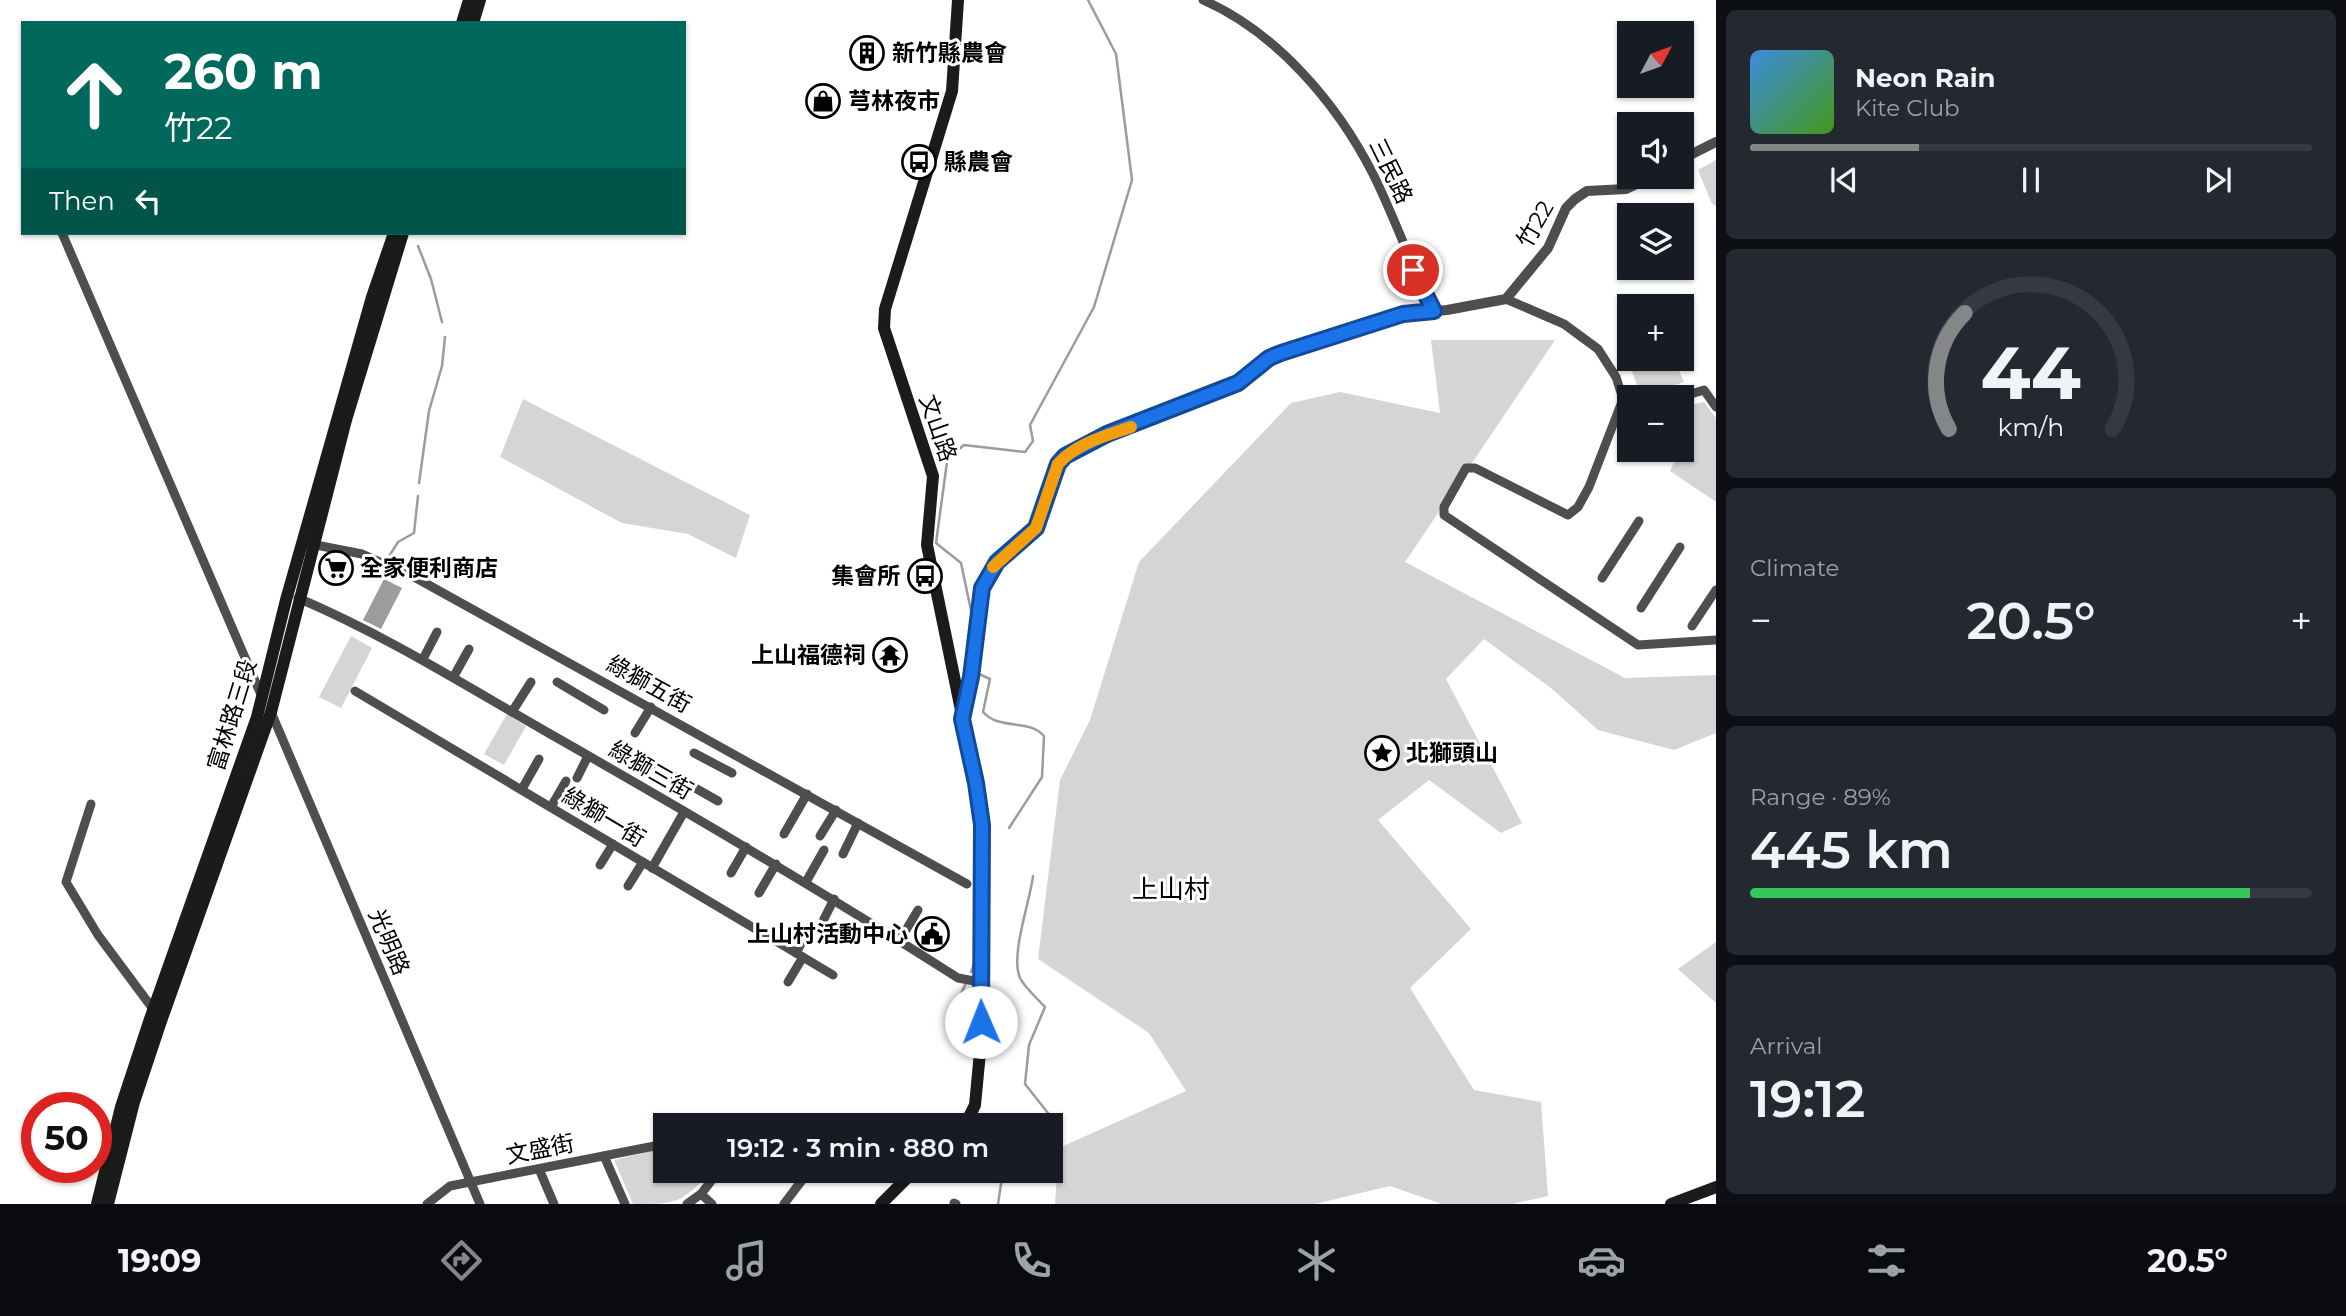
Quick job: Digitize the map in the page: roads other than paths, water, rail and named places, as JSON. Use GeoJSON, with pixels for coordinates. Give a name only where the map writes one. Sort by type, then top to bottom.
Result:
{"type":"FeatureCollection","features":[{"type":"Feature","properties":{"kind":"main road"},"geometry":{"type":"LineString","coordinates":[[464,21],[469,0]]}},
{"type":"Feature","properties":{"kind":"main road"},"geometry":{"type":"LineString","coordinates":[[474,21],[480,0]]}},
{"type":"Feature","properties":{"kind":"main road","name":"文山路"},"geometry":{"type":"LineString","coordinates":[[958,0],[952,91],[885,309],[884,328],[933,476],[927,545],[976,783],[982,825],[977,1094],[970,1113]]}},
{"type":"Feature","properties":{"kind":"main road","name":"富林路三段"},"geometry":{"type":"LineString","coordinates":[[108,1204],[134,1102],[155,1037],[271,712],[298,598],[307,543],[372,298],[393,235]]}},
{"type":"Feature","properties":{"kind":"main road","name":"富林路三段"},"geometry":{"type":"LineString","coordinates":[[97,1204],[121,1107],[262,697],[402,235]]}},
{"type":"Feature","properties":{"kind":"main road"},"geometry":{"type":"LineString","coordinates":[[881,1204],[899,1183]]}},
{"type":"Feature","properties":{"kind":"main road"},"geometry":{"type":"LineString","coordinates":[[1671,1204],[1716,1187]]}},
{"type":"Feature","properties":{"kind":"street","name":"三民路"},"geometry":{"type":"LineString","coordinates":[[1203,0],[1256,31],[1298,70],[1333,112],[1374,175],[1413,270],[1434,311]]}},
{"type":"Feature","properties":{"kind":"street"},"geometry":{"type":"LineString","coordinates":[[1694,153],[1716,142]]}},
{"type":"Feature","properties":{"kind":"street","name":"竹22"},"geometry":{"type":"LineString","coordinates":[[1506,299],[1548,248],[1566,208],[1575,199],[1587,191],[1626,189]]}},
{"type":"Feature","properties":{"kind":"street","name":"光明路"},"geometry":{"type":"LineString","coordinates":[[63,235],[262,697],[271,712],[480,1204]]}},
{"type":"Feature","properties":{"kind":"street"},"geometry":{"type":"LineString","coordinates":[[962,719],[971,677],[982,588],[997,562],[1036,528],[1058,464],[1065,456],[1107,434],[1238,383],[1269,358],[1281,353],[1403,314],[1506,299],[1564,324],[1598,349],[1619,385]]}},
{"type":"Feature","properties":{"kind":"street"},"geometry":{"type":"LineString","coordinates":[[1694,393],[1704,390],[1716,407]]}},
{"type":"Feature","properties":{"kind":"street"},"geometry":{"type":"LineString","coordinates":[[1617,421],[1589,487],[1577,508],[1569,514],[1475,468],[1466,468],[1444,507],[1444,515],[1638,645],[1716,640]]}},
{"type":"Feature","properties":{"kind":"street"},"geometry":{"type":"LineString","coordinates":[[1602,578],[1639,521]]}},
{"type":"Feature","properties":{"kind":"street","name":"綠獅五街"},"geometry":{"type":"LineString","coordinates":[[307,543],[362,554],[416,579],[967,884]]}},
{"type":"Feature","properties":{"kind":"street"},"geometry":{"type":"LineString","coordinates":[[1641,608],[1680,547]]}},
{"type":"Feature","properties":{"kind":"street"},"geometry":{"type":"LineString","coordinates":[[1692,626],[1716,590]]}},
{"type":"Feature","properties":{"kind":"street","name":"綠獅三街"},"geometry":{"type":"LineString","coordinates":[[298,598],[344,618],[454,676],[834,898],[957,978],[980,982]]}},
{"type":"Feature","properties":{"kind":"street"},"geometry":{"type":"LineString","coordinates":[[423,659],[437,632]]}},
{"type":"Feature","properties":{"kind":"street"},"geometry":{"type":"LineString","coordinates":[[454,676],[469,649]]}},
{"type":"Feature","properties":{"kind":"street"},"geometry":{"type":"LineString","coordinates":[[512,712],[531,682]]}},
{"type":"Feature","properties":{"kind":"street"},"geometry":{"type":"LineString","coordinates":[[557,682],[604,710]]}},
{"type":"Feature","properties":{"kind":"street","name":"綠獅一街"},"geometry":{"type":"LineString","coordinates":[[355,691],[833,975]]}},
{"type":"Feature","properties":{"kind":"street"},"geometry":{"type":"LineString","coordinates":[[635,733],[651,707]]}},
{"type":"Feature","properties":{"kind":"street"},"geometry":{"type":"LineString","coordinates":[[623,747],[718,801]]}},
{"type":"Feature","properties":{"kind":"street"},"geometry":{"type":"LineString","coordinates":[[694,753],[732,774]]}},
{"type":"Feature","properties":{"kind":"street"},"geometry":{"type":"LineString","coordinates":[[577,778],[588,755]]}},
{"type":"Feature","properties":{"kind":"street"},"geometry":{"type":"LineString","coordinates":[[522,789],[538,760]]}},
{"type":"Feature","properties":{"kind":"street"},"geometry":{"type":"LineString","coordinates":[[551,807],[566,781]]}},
{"type":"Feature","properties":{"kind":"street"},"geometry":{"type":"LineString","coordinates":[[784,834],[807,794]]}},
{"type":"Feature","properties":{"kind":"street"},"geometry":{"type":"LineString","coordinates":[[91,804],[66,882],[98,935],[153,1009]]}},
{"type":"Feature","properties":{"kind":"street"},"geometry":{"type":"LineString","coordinates":[[820,836],[836,810]]}},
{"type":"Feature","properties":{"kind":"street"},"geometry":{"type":"LineString","coordinates":[[652,868],[684,812]]}},
{"type":"Feature","properties":{"kind":"street"},"geometry":{"type":"LineString","coordinates":[[843,853],[858,823]]}},
{"type":"Feature","properties":{"kind":"street"},"geometry":{"type":"LineString","coordinates":[[600,865],[613,844]]}},
{"type":"Feature","properties":{"kind":"street"},"geometry":{"type":"LineString","coordinates":[[731,873],[746,847]]}},
{"type":"Feature","properties":{"kind":"street"},"geometry":{"type":"LineString","coordinates":[[806,882],[824,850]]}},
{"type":"Feature","properties":{"kind":"street"},"geometry":{"type":"LineString","coordinates":[[628,886],[643,862]]}},
{"type":"Feature","properties":{"kind":"street"},"geometry":{"type":"LineString","coordinates":[[759,892],[776,864]]}},
{"type":"Feature","properties":{"kind":"street"},"geometry":{"type":"LineString","coordinates":[[788,982],[816,925],[834,898]]}},
{"type":"Feature","properties":{"kind":"street"},"geometry":{"type":"LineString","coordinates":[[900,940],[918,910]]}},
{"type":"Feature","properties":{"kind":"street","name":"文盛街"},"geometry":{"type":"LineString","coordinates":[[427,1204],[450,1186],[653,1146]]}},
{"type":"Feature","properties":{"kind":"street"},"geometry":{"type":"LineString","coordinates":[[604,1156],[625,1204]]}},
{"type":"Feature","properties":{"kind":"street"},"geometry":{"type":"LineString","coordinates":[[539,1169],[554,1204]]}},
{"type":"Feature","properties":{"kind":"street"},"geometry":{"type":"LineString","coordinates":[[687,1204],[701,1194],[710,1183]]}},
{"type":"Feature","properties":{"kind":"street"},"geometry":{"type":"LineString","coordinates":[[784,1204],[800,1183]]}},
{"type":"Feature","properties":{"kind":"street"},"geometry":{"type":"LineString","coordinates":[[701,1194],[712,1204]]}},
{"type":"Feature","properties":{"kind":"waterway"},"geometry":{"type":"LineString","coordinates":[[957,451],[964,445],[1025,452],[1033,441],[1030,425],[1094,307],[1132,180],[1116,54],[1088,0]]}},
{"type":"Feature","properties":{"kind":"waterway"},"geometry":{"type":"LineString","coordinates":[[418,246],[431,279],[442,322]]}},
{"type":"Feature","properties":{"kind":"waterway"},"geometry":{"type":"LineString","coordinates":[[419,483],[429,411],[442,366],[445,337]]}},
{"type":"Feature","properties":{"kind":"waterway"},"geometry":{"type":"LineString","coordinates":[[947,462],[936,543],[961,563],[973,620]]}},
{"type":"Feature","properties":{"kind":"waterway"},"geometry":{"type":"LineString","coordinates":[[388,558],[398,542],[414,533],[418,496]]}},
{"type":"Feature","properties":{"kind":"waterway"},"geometry":{"type":"LineString","coordinates":[[979,674],[990,679],[983,712],[997,721],[1030,727],[1044,736],[1042,777],[1009,828]]}},
{"type":"Feature","properties":{"kind":"waterway"},"geometry":{"type":"LineString","coordinates":[[971,972],[974,964],[975,847]]}},
{"type":"Feature","properties":{"kind":"waterway"},"geometry":{"type":"LineString","coordinates":[[1033,876],[1019,942],[1018,968],[1022,982],[1045,1007],[1029,1045],[1025,1084],[1048,1113]]}},
{"type":"Feature","properties":{"kind":"waterway"},"geometry":{"type":"LineString","coordinates":[[951,1015],[966,983]]}},
{"type":"Feature","properties":{"kind":"waterway"},"geometry":{"type":"LineString","coordinates":[[998,1204],[1001,1183]]}},
{"type":"Feature","properties":{"kind":"place","name":"新竹縣農會"},"geometry":{"type":"Point","coordinates":[867,53]}},
{"type":"Feature","properties":{"kind":"place","name":"芎林夜市"},"geometry":{"type":"Point","coordinates":[823,101]}},
{"type":"Feature","properties":{"kind":"place","name":"縣農會"},"geometry":{"type":"Point","coordinates":[919,162]}},
{"type":"Feature","properties":{"kind":"place","name":"全家便利商店"},"geometry":{"type":"Point","coordinates":[336,568]}},
{"type":"Feature","properties":{"kind":"place","name":"集會所"},"geometry":{"type":"Point","coordinates":[925,576]}},
{"type":"Feature","properties":{"kind":"place","name":"上山福德祠"},"geometry":{"type":"Point","coordinates":[890,655]}},
{"type":"Feature","properties":{"kind":"place","name":"北獅頭山"},"geometry":{"type":"Point","coordinates":[1382,753]}},
{"type":"Feature","properties":{"kind":"place","name":"上山村活動中心"},"geometry":{"type":"Point","coordinates":[932,934]}},
{"type":"Feature","properties":{"kind":"district","name":"上山村"},"geometry":{"type":"Point","coordinates":[1171,889]}}]}
